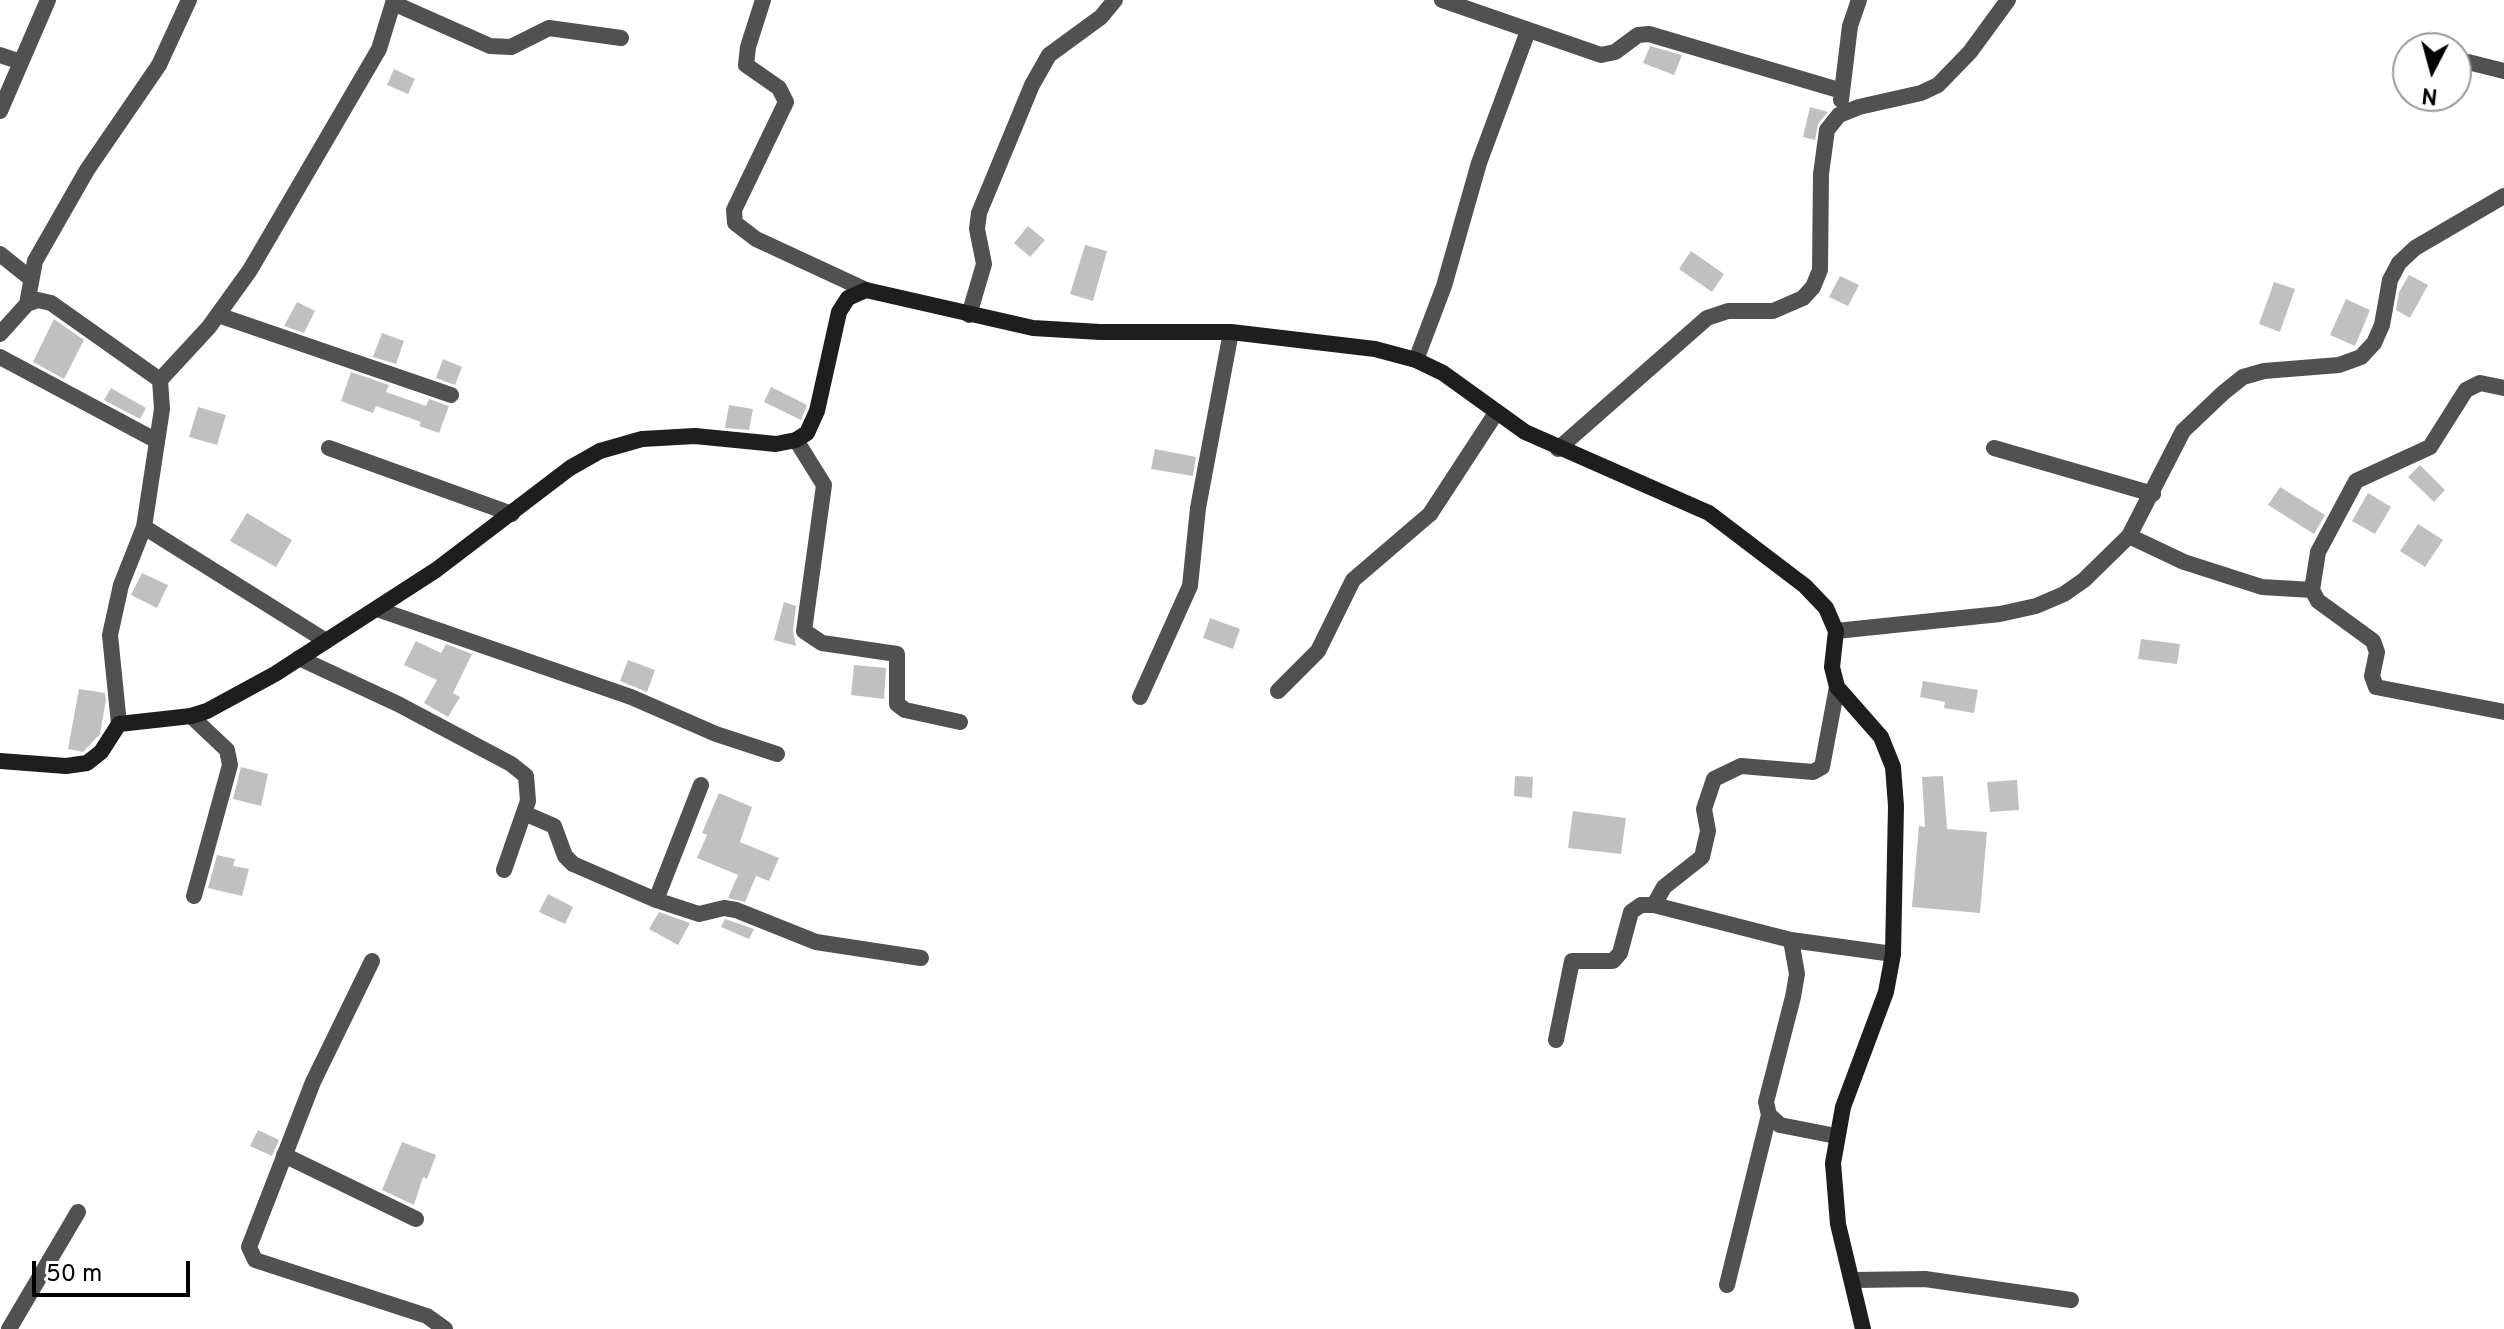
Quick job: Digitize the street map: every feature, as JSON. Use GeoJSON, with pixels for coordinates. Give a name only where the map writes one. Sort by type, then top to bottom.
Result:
{"type":"FeatureCollection","features":[{"type":"Feature","properties":{"kind":"street"},"geometry":{"type":"LineString","coordinates":[[0,111],[48,0]]}},
{"type":"Feature","properties":{"kind":"street"},"geometry":{"type":"LineString","coordinates":[[27,304],[35,261],[79,183],[159,65],[189,0]]}},
{"type":"Feature","properties":{"kind":"street"},"geometry":{"type":"LineString","coordinates":[[763,0],[748,47],[746,65],[779,88],[786,102],[734,210],[735,223],[756,239],[866,290],[1033,328],[1231,332],[1375,349],[1416,360],[1443,373],[1496,413],[1558,449],[1709,513],[1805,586],[1826,608],[1836,631],[1832,667],[1837,687],[1822,767],[1813,772],[1741,766],[1714,779],[1704,809],[1708,844],[1702,857],[1664,887],[1654,905]]}},
{"type":"Feature","properties":{"kind":"street"},"geometry":{"type":"LineString","coordinates":[[969,315],[984,264],[977,229],[979,213],[1032,85],[1058,46],[1101,17],[1115,0]]}},
{"type":"Feature","properties":{"kind":"street"},"geometry":{"type":"LineString","coordinates":[[1442,0],[1601,55],[1615,52],[1638,35],[1665,37],[1842,91]]}},
{"type":"Feature","properties":{"kind":"street"},"geometry":{"type":"LineString","coordinates":[[1839,115],[1850,26],[1859,0]]}},
{"type":"Feature","properties":{"kind":"street"},"geometry":{"type":"LineString","coordinates":[[1558,449],[1707,318],[1728,311],[1773,311],[1787,307],[1813,287],[1820,270],[1823,146],[1827,130],[1839,115],[1859,107],[1921,93],[1938,85],[1970,52],[2008,0]]}},
{"type":"Feature","properties":{"kind":"street"},"geometry":{"type":"LineString","coordinates":[[160,380],[218,315],[250,270],[379,49],[394,1],[490,46],[511,47],[549,28],[621,38]]}},
{"type":"Feature","properties":{"kind":"street"},"geometry":{"type":"LineString","coordinates":[[1416,360],[1444,286],[1479,163],[1528,31]]}},
{"type":"Feature","properties":{"kind":"street"},"geometry":{"type":"LineString","coordinates":[[0,55],[21,62]]}},
{"type":"Feature","properties":{"kind":"street"},"geometry":{"type":"LineString","coordinates":[[2472,63],[2504,71]]}},
{"type":"Feature","properties":{"kind":"street"},"geometry":{"type":"LineString","coordinates":[[1836,631],[2000,614],[2036,606],[2084,580],[2129,536],[2183,431],[2223,393],[2243,377],[2264,371],[2339,365],[2361,357],[2378,334],[2390,280],[2399,263],[2415,248],[2504,196]]}},
{"type":"Feature","properties":{"kind":"street"},"geometry":{"type":"LineString","coordinates":[[0,254],[30,278]]}},
{"type":"Feature","properties":{"kind":"street"},"geometry":{"type":"LineString","coordinates":[[119,724],[191,716],[275,674],[377,609],[512,514],[570,468],[600,451],[642,439],[695,436],[776,444],[796,440],[807,433],[817,411],[839,312],[848,298],[866,290]]}},
{"type":"Feature","properties":{"kind":"street"},"geometry":{"type":"LineString","coordinates":[[0,334],[27,304],[38,300],[51,303],[160,380],[163,394],[144,527],[112,617],[111,657],[119,724],[101,752],[87,763],[66,766],[0,761]]}},
{"type":"Feature","properties":{"kind":"street"},"geometry":{"type":"LineString","coordinates":[[218,315],[451,395]]}},
{"type":"Feature","properties":{"kind":"street"},"geometry":{"type":"LineString","coordinates":[[1140,697],[1185,604],[1190,586],[1198,508],[1231,332]]}},
{"type":"Feature","properties":{"kind":"street"},"geometry":{"type":"LineString","coordinates":[[0,357],[157,441]]}},
{"type":"Feature","properties":{"kind":"street"},"geometry":{"type":"LineString","coordinates":[[2504,388],[2480,383],[2466,390],[2430,447],[2356,481],[2318,552],[2312,590],[2318,601],[2373,641],[2377,652],[2372,676],[2376,687],[2504,712]]}},
{"type":"Feature","properties":{"kind":"street"},"geometry":{"type":"LineString","coordinates":[[1278,691],[1318,651],[1353,580],[1430,514],[1496,413]]}},
{"type":"Feature","properties":{"kind":"street"},"geometry":{"type":"LineString","coordinates":[[796,440],[824,485],[804,631],[822,643],[897,654],[897,704],[905,710],[960,722]]}},
{"type":"Feature","properties":{"kind":"street"},"geometry":{"type":"LineString","coordinates":[[329,448],[512,514]]}},
{"type":"Feature","properties":{"kind":"street"},"geometry":{"type":"LineString","coordinates":[[1994,448],[2153,494]]}},
{"type":"Feature","properties":{"kind":"street"},"geometry":{"type":"LineString","coordinates":[[144,527],[326,641]]}},
{"type":"Feature","properties":{"kind":"street"},"geometry":{"type":"LineString","coordinates":[[2129,536],[2184,562],[2262,587],[2312,590]]}},
{"type":"Feature","properties":{"kind":"street"},"geometry":{"type":"LineString","coordinates":[[377,609],[631,697],[716,734],[777,754]]}},
{"type":"Feature","properties":{"kind":"street"},"geometry":{"type":"LineString","coordinates":[[299,658],[398,704],[511,764],[526,776],[530,788],[504,870]]}},
{"type":"Feature","properties":{"kind":"street"},"geometry":{"type":"LineString","coordinates":[[1837,687],[1881,737],[1893,767],[1897,894],[1893,954],[1886,992],[1854,1071],[1836,1136],[1833,1193],[1863,1329]]}},
{"type":"Feature","properties":{"kind":"street"},"geometry":{"type":"LineString","coordinates":[[191,716],[227,750],[230,765],[194,896]]}},
{"type":"Feature","properties":{"kind":"street"},"geometry":{"type":"LineString","coordinates":[[656,900],[701,785]]}},
{"type":"Feature","properties":{"kind":"street"},"geometry":{"type":"LineString","coordinates":[[524,813],[554,826],[565,856],[573,864],[656,900],[699,914],[724,908],[736,910],[816,942],[921,958]]}},
{"type":"Feature","properties":{"kind":"street"},"geometry":{"type":"LineString","coordinates":[[1556,1040],[1572,961],[1613,961],[1620,953],[1631,912],[1641,905],[1654,905],[1791,940],[1893,954]]}},
{"type":"Feature","properties":{"kind":"street"},"geometry":{"type":"LineString","coordinates":[[1727,1285],[1754,1164],[1769,1115],[1766,1102],[1797,974],[1791,940]]}},
{"type":"Feature","properties":{"kind":"street"},"geometry":{"type":"LineString","coordinates":[[372,961],[313,1082],[252,1231],[249,1247],[255,1260],[427,1316],[445,1329]]}},
{"type":"Feature","properties":{"kind":"street"},"geometry":{"type":"LineString","coordinates":[[1769,1115],[1780,1125],[1836,1136]]}},
{"type":"Feature","properties":{"kind":"street"},"geometry":{"type":"LineString","coordinates":[[284,1155],[416,1219]]}},
{"type":"Feature","properties":{"kind":"street"},"geometry":{"type":"LineString","coordinates":[[9,1329],[78,1212]]}},
{"type":"Feature","properties":{"kind":"street"},"geometry":{"type":"LineString","coordinates":[[1853,1280],[1925,1279],[2071,1300]]}},
{"type":"Feature","properties":{"kind":"building"},"geometry":{"type":"Polygon","coordinates":[[[1650,46],[1682,55],[1674,75],[1643,63],[1650,46]]]}},
{"type":"Feature","properties":{"kind":"building"},"geometry":{"type":"Polygon","coordinates":[[[394,69],[415,79],[408,94],[387,85],[394,69]]]}},
{"type":"Feature","properties":{"kind":"building"},"geometry":{"type":"Polygon","coordinates":[[[1810,107],[1828,112],[1818,124],[1815,140],[1803,137],[1810,107]]]}},
{"type":"Feature","properties":{"kind":"building"},"geometry":{"type":"Polygon","coordinates":[[[1028,226],[1045,240],[1030,257],[1014,243],[1028,226]]]}},
{"type":"Feature","properties":{"kind":"building"},"geometry":{"type":"Polygon","coordinates":[[[1085,245],[1107,251],[1093,301],[1070,294],[1085,245]]]}},
{"type":"Feature","properties":{"kind":"building"},"geometry":{"type":"Polygon","coordinates":[[[1691,251],[1724,274],[1712,292],[1679,269],[1691,251]]]}},
{"type":"Feature","properties":{"kind":"building"},"geometry":{"type":"Polygon","coordinates":[[[2409,275],[2428,285],[2410,318],[2396,310],[2399,292],[2409,275]]]}},
{"type":"Feature","properties":{"kind":"building"},"geometry":{"type":"Polygon","coordinates":[[[1840,276],[1859,285],[1848,306],[1829,297],[1840,276]]]}},
{"type":"Feature","properties":{"kind":"building"},"geometry":{"type":"Polygon","coordinates":[[[2274,282],[2295,289],[2280,332],[2259,324],[2274,282]]]}},
{"type":"Feature","properties":{"kind":"building"},"geometry":{"type":"Polygon","coordinates":[[[2346,299],[2370,310],[2355,346],[2330,335],[2346,299]]]}},
{"type":"Feature","properties":{"kind":"building"},"geometry":{"type":"Polygon","coordinates":[[[297,302],[315,311],[304,333],[284,326],[297,302]]]}},
{"type":"Feature","properties":{"kind":"building"},"geometry":{"type":"Polygon","coordinates":[[[54,319],[84,340],[64,379],[33,362],[54,319]]]}},
{"type":"Feature","properties":{"kind":"building"},"geometry":{"type":"Polygon","coordinates":[[[382,333],[404,341],[396,364],[373,357],[382,333]]]}},
{"type":"Feature","properties":{"kind":"building"},"geometry":{"type":"Polygon","coordinates":[[[443,359],[462,367],[455,385],[436,378],[443,359]]]}},
{"type":"Feature","properties":{"kind":"building"},"geometry":{"type":"Polygon","coordinates":[[[351,372],[389,385],[386,392],[426,406],[429,399],[449,406],[439,433],[419,426],[421,422],[376,406],[373,413],[341,401],[351,372]]]}},
{"type":"Feature","properties":{"kind":"building"},"geometry":{"type":"Polygon","coordinates":[[[771,387],[807,405],[801,420],[764,402],[771,387]]]}},
{"type":"Feature","properties":{"kind":"building"},"geometry":{"type":"Polygon","coordinates":[[[111,388],[146,408],[140,419],[104,400],[111,388]]]}},
{"type":"Feature","properties":{"kind":"building"},"geometry":{"type":"Polygon","coordinates":[[[729,405],[753,409],[749,430],[725,428],[729,405]]]}},
{"type":"Feature","properties":{"kind":"building"},"geometry":{"type":"Polygon","coordinates":[[[198,407],[226,415],[217,445],[189,437],[198,407]]]}},
{"type":"Feature","properties":{"kind":"building"},"geometry":{"type":"Polygon","coordinates":[[[1155,449],[1196,457],[1193,476],[1151,469],[1155,449]]]}},
{"type":"Feature","properties":{"kind":"building"},"geometry":{"type":"Polygon","coordinates":[[[2420,465],[2445,490],[2434,502],[2408,477],[2420,465]]]}},
{"type":"Feature","properties":{"kind":"building"},"geometry":{"type":"Polygon","coordinates":[[[2280,487],[2325,515],[2314,534],[2268,505],[2280,487]]]}},
{"type":"Feature","properties":{"kind":"building"},"geometry":{"type":"Polygon","coordinates":[[[2368,493],[2391,507],[2375,534],[2352,521],[2368,493]]]}},
{"type":"Feature","properties":{"kind":"building"},"geometry":{"type":"Polygon","coordinates":[[[247,513],[292,540],[276,567],[230,541],[247,513]]]}},
{"type":"Feature","properties":{"kind":"building"},"geometry":{"type":"Polygon","coordinates":[[[2418,524],[2443,540],[2425,567],[2400,551],[2418,524]]]}},
{"type":"Feature","properties":{"kind":"building"},"geometry":{"type":"Polygon","coordinates":[[[142,573],[168,585],[157,608],[131,595],[142,573]]]}},
{"type":"Feature","properties":{"kind":"building"},"geometry":{"type":"Polygon","coordinates":[[[784,602],[796,606],[793,630],[796,646],[774,640],[784,602]]]}},
{"type":"Feature","properties":{"kind":"building"},"geometry":{"type":"Polygon","coordinates":[[[1210,618],[1240,629],[1233,649],[1203,638],[1210,618]]]}},
{"type":"Feature","properties":{"kind":"building"},"geometry":{"type":"Polygon","coordinates":[[[2141,639],[2180,644],[2177,664],[2138,659],[2141,639]]]}},
{"type":"Feature","properties":{"kind":"building"},"geometry":{"type":"Polygon","coordinates":[[[416,641],[441,653],[446,644],[472,654],[453,693],[460,697],[448,717],[424,703],[437,680],[404,665],[416,641]]]}},
{"type":"Feature","properties":{"kind":"building"},"geometry":{"type":"Polygon","coordinates":[[[628,660],[655,670],[647,692],[620,681],[628,660]]]}},
{"type":"Feature","properties":{"kind":"building"},"geometry":{"type":"Polygon","coordinates":[[[854,665],[886,668],[884,699],[851,695],[854,665]]]}},
{"type":"Feature","properties":{"kind":"building"},"geometry":{"type":"Polygon","coordinates":[[[1923,681],[1978,690],[1974,713],[1944,708],[1945,702],[1920,697],[1923,681]]]}},
{"type":"Feature","properties":{"kind":"building"},"geometry":{"type":"Polygon","coordinates":[[[79,689],[105,693],[106,700],[100,734],[83,752],[68,749],[79,689]]]}},
{"type":"Feature","properties":{"kind":"building"},"geometry":{"type":"Polygon","coordinates":[[[241,767],[268,774],[261,806],[233,799],[241,767]]]}},
{"type":"Feature","properties":{"kind":"building"},"geometry":{"type":"Polygon","coordinates":[[[1515,776],[1533,777],[1532,798],[1514,796],[1515,776]]]}},
{"type":"Feature","properties":{"kind":"building"},"geometry":{"type":"Polygon","coordinates":[[[1943,776],[1947,829],[1987,832],[1980,913],[1912,907],[1919,826],[1925,827],[1922,777],[1943,776]]]}},
{"type":"Feature","properties":{"kind":"building"},"geometry":{"type":"Polygon","coordinates":[[[2017,780],[2019,810],[1990,812],[1987,782],[2017,780]]]}},
{"type":"Feature","properties":{"kind":"building"},"geometry":{"type":"Polygon","coordinates":[[[719,793],[752,807],[740,842],[779,858],[769,881],[756,876],[745,902],[728,898],[738,875],[697,858],[707,835],[702,833],[719,793]]]}},
{"type":"Feature","properties":{"kind":"building"},"geometry":{"type":"Polygon","coordinates":[[[1573,811],[1626,818],[1621,854],[1568,848],[1573,811]]]}},
{"type":"Feature","properties":{"kind":"building"},"geometry":{"type":"Polygon","coordinates":[[[217,855],[235,859],[233,866],[249,869],[242,896],[208,888],[217,855]]]}},
{"type":"Feature","properties":{"kind":"building"},"geometry":{"type":"Polygon","coordinates":[[[548,894],[573,907],[565,924],[539,912],[548,894]]]}},
{"type":"Feature","properties":{"kind":"building"},"geometry":{"type":"Polygon","coordinates":[[[659,912],[690,923],[678,945],[649,929],[659,912]]]}},
{"type":"Feature","properties":{"kind":"building"},"geometry":{"type":"Polygon","coordinates":[[[725,919],[754,929],[749,939],[721,927],[725,919]]]}},
{"type":"Feature","properties":{"kind":"building"},"geometry":{"type":"Polygon","coordinates":[[[258,1130],[279,1140],[272,1156],[250,1146],[258,1130]]]}},
{"type":"Feature","properties":{"kind":"building"},"geometry":{"type":"Polygon","coordinates":[[[402,1142],[436,1155],[427,1179],[423,1177],[414,1205],[382,1190],[402,1142]]]}}]}
